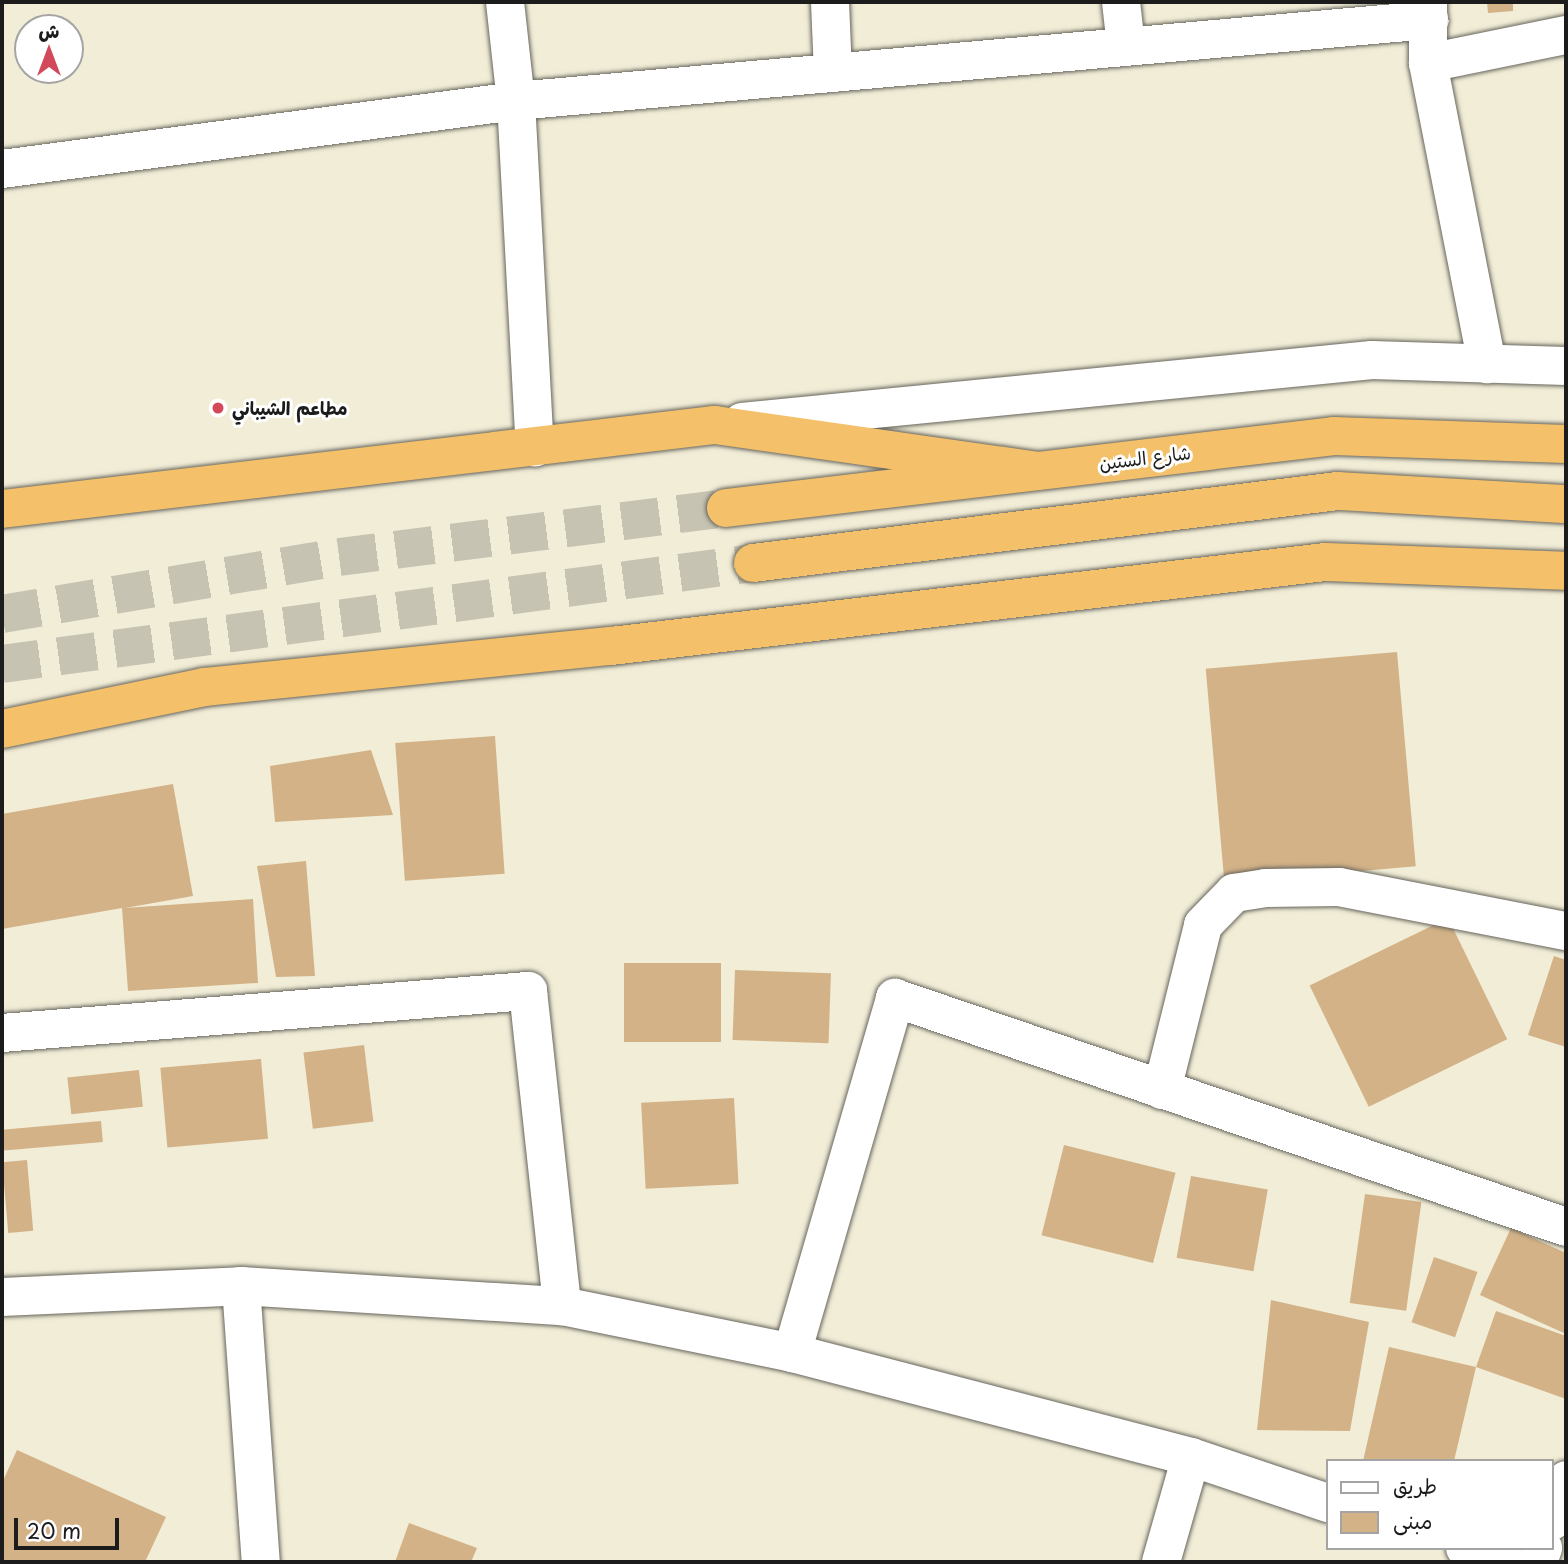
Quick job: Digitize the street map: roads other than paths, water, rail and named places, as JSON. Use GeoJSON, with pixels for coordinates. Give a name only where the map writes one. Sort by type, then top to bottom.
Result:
{"type":"FeatureCollection","features":[{"type":"Feature","properties":{"kind":"highway"},"geometry":{"type":"LineString","coordinates":[[2,509],[715,425],[1037,471]]}},
{"type":"Feature","properties":{"kind":"highway","name":"شارع الستين"},"geometry":{"type":"LineString","coordinates":[[726,508],[1334,436],[1566,444]]}},
{"type":"Feature","properties":{"kind":"highway"},"geometry":{"type":"LineString","coordinates":[[753,563],[1338,491],[1566,503]]}},
{"type":"Feature","properties":{"kind":"highway"},"geometry":{"type":"LineString","coordinates":[[2,729],[205,687],[611,646],[1325,562],[1566,571]]}},
{"type":"Feature","properties":{"kind":"street"},"geometry":{"type":"LineString","coordinates":[[505,2],[516,101],[535,447]]}},
{"type":"Feature","properties":{"kind":"street"},"geometry":{"type":"LineString","coordinates":[[830,2],[833,73]]}},
{"type":"Feature","properties":{"kind":"street"},"geometry":{"type":"LineString","coordinates":[[1121,2],[1126,46]]}},
{"type":"Feature","properties":{"kind":"street"},"geometry":{"type":"LineString","coordinates":[[2,169],[516,101],[1126,46],[1428,11],[1429,63],[1487,364]]}},
{"type":"Feature","properties":{"kind":"street"},"geometry":{"type":"LineString","coordinates":[[1429,63],[1566,35]]}},
{"type":"Feature","properties":{"kind":"street"},"geometry":{"type":"LineString","coordinates":[[715,425],[1372,360],[1566,366]]}},
{"type":"Feature","properties":{"kind":"street"},"geometry":{"type":"LineString","coordinates":[[1162,1090],[1203,925],[1234,893],[1265,888],[1339,887],[1566,932]]}},
{"type":"Feature","properties":{"kind":"street"},"geometry":{"type":"LineString","coordinates":[[2,1033],[528,991],[562,1306]]}},
{"type":"Feature","properties":{"kind":"street"},"geometry":{"type":"LineString","coordinates":[[792,1353],[895,998],[1566,1227]]}},
{"type":"Feature","properties":{"kind":"street"},"geometry":{"type":"LineString","coordinates":[[242,1286],[261,1562]]}},
{"type":"Feature","properties":{"kind":"street"},"geometry":{"type":"LineString","coordinates":[[2,1297],[242,1286],[562,1306],[792,1353],[1191,1457],[1326,1502]]}},
{"type":"Feature","properties":{"kind":"street"},"geometry":{"type":"LineString","coordinates":[[1161,1562],[1191,1457]]}},
{"type":"Feature","properties":{"kind":"street"},"geometry":{"type":"LineString","coordinates":[[1554,1515],[1566,1480]]}},
{"type":"Feature","properties":{"kind":"street"},"geometry":{"type":"LineString","coordinates":[[1471,1550],[1507,1562]]}},
{"type":"Feature","properties":{"kind":"tunnel"},"geometry":{"type":"LineString","coordinates":[[2,614],[339,557],[726,508]]}},
{"type":"Feature","properties":{"kind":"tunnel"},"geometry":{"type":"LineString","coordinates":[[2,664],[753,563]]}},
{"type":"Feature","properties":{"kind":"place","name":"مطاعم الشيباني"},"geometry":{"type":"Point","coordinates":[218,408]}}]}
